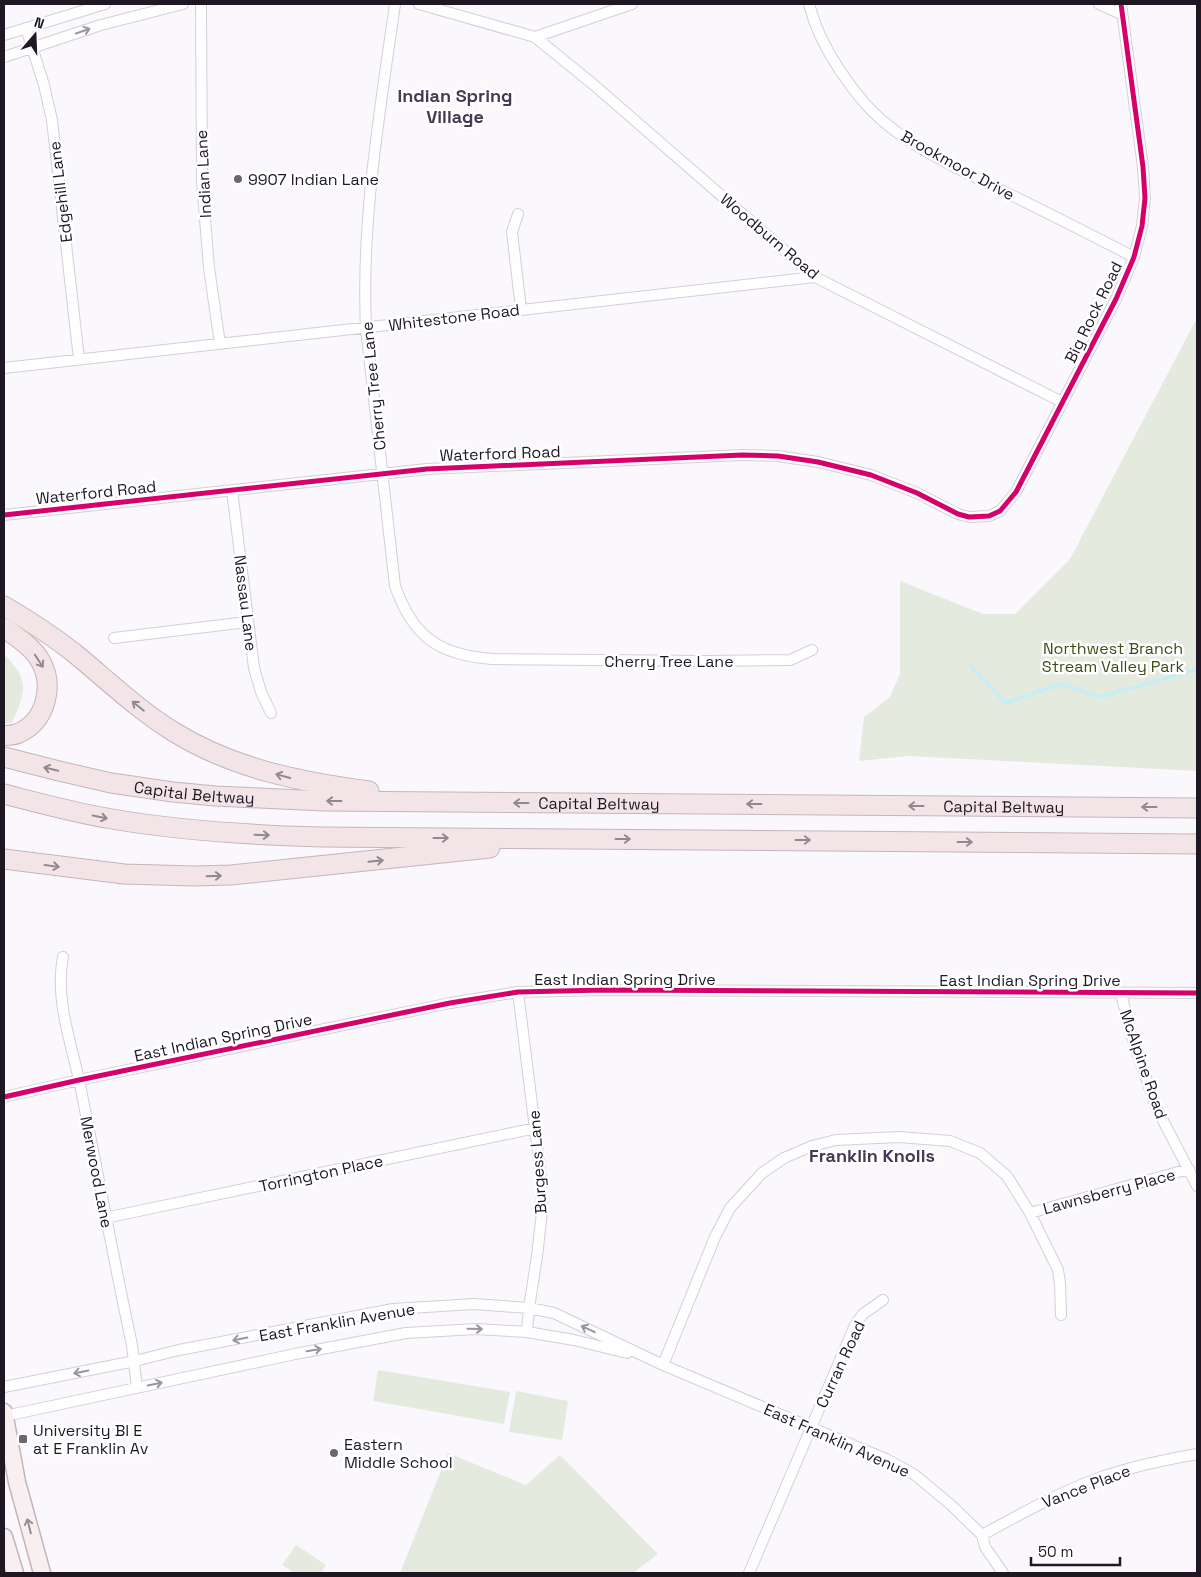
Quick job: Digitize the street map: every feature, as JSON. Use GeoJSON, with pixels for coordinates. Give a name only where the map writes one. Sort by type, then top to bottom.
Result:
{"type":"FeatureCollection","features":[{"type":"Feature","properties":{"kind":"highway"},"geometry":{"type":"LineString","coordinates":[[4,606],[72,651],[143,711],[167,727],[229,759],[258,770],[311,783],[452,802]]}},
{"type":"Feature","properties":{"kind":"highway"},"geometry":{"type":"LineString","coordinates":[[4,628],[26,645],[41,661],[47,677],[48,693],[43,708],[33,723],[19,733],[4,736]]}},
{"type":"Feature","properties":{"kind":"highway","name":"Capital Beltway"},"geometry":{"type":"LineString","coordinates":[[4,757],[112,782],[215,796],[324,801],[1197,808]]}},
{"type":"Feature","properties":{"kind":"highway"},"geometry":{"type":"LineString","coordinates":[[4,794],[52,807],[111,819],[172,828],[253,835],[1197,844]]}},
{"type":"Feature","properties":{"kind":"highway"},"geometry":{"type":"LineString","coordinates":[[4,859],[124,874],[194,876],[260,872],[574,839]]}},
{"type":"Feature","properties":{"kind":"main road"},"geometry":{"type":"LineString","coordinates":[[4,1414],[17,1482],[42,1573]]}},
{"type":"Feature","properties":{"kind":"main road"},"geometry":{"type":"LineString","coordinates":[[4,1537],[15,1573]]}},
{"type":"Feature","properties":{"kind":"street"},"geometry":{"type":"LineString","coordinates":[[4,35],[105,4]]}},
{"type":"Feature","properties":{"kind":"street"},"geometry":{"type":"LineString","coordinates":[[4,57],[101,25],[183,4]]}},
{"type":"Feature","properties":{"kind":"street","name":"Indian Lane"},"geometry":{"type":"LineString","coordinates":[[202,4],[202,181],[209,268],[220,344]]}},
{"type":"Feature","properties":{"kind":"street","name":"Cherry Tree Lane"},"geometry":{"type":"LineString","coordinates":[[395,4],[365,242],[364,290],[366,328],[395,586],[409,618],[432,641],[449,651],[468,657],[492,659],[790,660],[812,650]]}},
{"type":"Feature","properties":{"kind":"street"},"geometry":{"type":"LineString","coordinates":[[419,4],[535,38],[632,4]]}},
{"type":"Feature","properties":{"kind":"street","name":"Brookmoor Drive"},"geometry":{"type":"LineString","coordinates":[[809,4],[814,23],[824,45],[850,85],[872,111],[890,126],[915,144],[948,163],[1134,256]]}},
{"type":"Feature","properties":{"kind":"street"},"geometry":{"type":"LineString","coordinates":[[1099,4],[1121,9]]}},
{"type":"Feature","properties":{"kind":"street","name":"Big Rock Road"},"geometry":{"type":"LineString","coordinates":[[989,516],[1000,511],[1016,492],[1116,299],[1134,256],[1142,226],[1145,198],[1143,167],[1121,9]]}},
{"type":"Feature","properties":{"kind":"street","name":"Edgehill Lane"},"geometry":{"type":"LineString","coordinates":[[26,28],[44,85],[52,120],[79,359]]}},
{"type":"Feature","properties":{"kind":"street","name":"Woodburn Road"},"geometry":{"type":"LineString","coordinates":[[535,38],[594,85],[815,276],[1062,402]]}},
{"type":"Feature","properties":{"kind":"street"},"geometry":{"type":"LineString","coordinates":[[518,214],[512,232],[521,309]]}},
{"type":"Feature","properties":{"kind":"street","name":"Whitestone Road"},"geometry":{"type":"LineString","coordinates":[[4,368],[815,276]]}},
{"type":"Feature","properties":{"kind":"street","name":"Waterford Road"},"geometry":{"type":"LineString","coordinates":[[4,515],[426,468],[742,455],[778,456],[818,462],[871,475],[917,493],[969,518],[989,516]]}},
{"type":"Feature","properties":{"kind":"street","name":"Nassau Lane"},"geometry":{"type":"LineString","coordinates":[[232,490],[254,668],[261,692],[271,713]]}},
{"type":"Feature","properties":{"kind":"street"},"geometry":{"type":"LineString","coordinates":[[114,638],[247,622]]}},
{"type":"Feature","properties":{"kind":"street","name":"Merwood Lane"},"geometry":{"type":"LineString","coordinates":[[63,957],[60,974],[62,1004],[135,1361],[137,1388]]}},
{"type":"Feature","properties":{"kind":"street","name":"East Indian Spring Drive"},"geometry":{"type":"LineString","coordinates":[[4,1098],[79,1080],[450,1004],[518,992],[603,990],[1197,992]]}},
{"type":"Feature","properties":{"kind":"street","name":"Burgess Lane"},"geometry":{"type":"LineString","coordinates":[[518,992],[536,1128],[542,1212],[527,1332]]}},
{"type":"Feature","properties":{"kind":"street","name":"McAlpine Road"},"geometry":{"type":"LineString","coordinates":[[1121,993],[1130,1031],[1156,1107],[1197,1186]]}},
{"type":"Feature","properties":{"kind":"street","name":"Torrington Place"},"geometry":{"type":"LineString","coordinates":[[105,1218],[536,1128]]}},
{"type":"Feature","properties":{"kind":"street"},"geometry":{"type":"LineString","coordinates":[[663,1365],[715,1237],[730,1208],[762,1173],[784,1158],[812,1146],[836,1140],[899,1137],[950,1141],[980,1153],[1007,1176],[1030,1213],[1058,1270],[1060,1315]]}},
{"type":"Feature","properties":{"kind":"street","name":"Lawnsberry Place"},"geometry":{"type":"LineString","coordinates":[[1030,1213],[1189,1169]]}},
{"type":"Feature","properties":{"kind":"street","name":"Curran Road"},"geometry":{"type":"LineString","coordinates":[[749,1573],[856,1325],[863,1314],[882,1300]]}},
{"type":"Feature","properties":{"kind":"street","name":"East Franklin Avenue"},"geometry":{"type":"LineString","coordinates":[[4,1387],[135,1361],[179,1350],[393,1309],[474,1304],[529,1308],[554,1313],[663,1365],[886,1459],[915,1475],[951,1505],[982,1536],[985,1547],[1003,1573]]}},
{"type":"Feature","properties":{"kind":"street","name":"East Franklin Avenue"},"geometry":{"type":"LineString","coordinates":[[4,1414],[406,1333],[476,1329],[527,1332],[619,1350],[663,1365]]}},
{"type":"Feature","properties":{"kind":"street","name":"Vance Place"},"geometry":{"type":"LineString","coordinates":[[982,1536],[1043,1501],[1097,1478],[1148,1463],[1197,1454]]}},
{"type":"Feature","properties":{"kind":"green space","name":"Northwest Branch Stream Valley Park"},"geometry":{"type":"Polygon","coordinates":[[[1197,318],[1197,771],[909,756],[859,761],[864,717],[890,697],[900,674],[900,581],[983,614],[1015,614],[1070,559],[1197,318]]]}},
{"type":"Feature","properties":{"kind":"green space"},"geometry":{"type":"Polygon","coordinates":[[[4,654],[18,672],[23,686],[20,702],[12,723],[4,724],[4,654]]]}},
{"type":"Feature","properties":{"kind":"green space"},"geometry":{"type":"Polygon","coordinates":[[[378,1370],[510,1392],[504,1424],[373,1401],[378,1370]]]}},
{"type":"Feature","properties":{"kind":"green space"},"geometry":{"type":"Polygon","coordinates":[[[516,1391],[568,1401],[562,1440],[509,1432],[516,1391]]]}},
{"type":"Feature","properties":{"kind":"green space"},"geometry":{"type":"Polygon","coordinates":[[[448,1453],[526,1485],[560,1455],[658,1554],[633,1573],[400,1573],[448,1453]]]}},
{"type":"Feature","properties":{"kind":"green space"},"geometry":{"type":"Polygon","coordinates":[[[296,1545],[326,1565],[321,1573],[294,1573],[282,1565],[296,1545]]]}},
{"type":"Feature","properties":{"kind":"waterway"},"geometry":{"type":"LineString","coordinates":[[971,666],[1005,703],[1061,684],[1101,697],[1197,669]]}},
{"type":"Feature","properties":{"kind":"cycle path"},"geometry":{"type":"LineString","coordinates":[[4,515],[427,469],[742,455],[778,456],[818,462],[871,475],[917,493],[958,514],[969,517],[989,516],[1000,511],[1016,492],[1116,299],[1134,257],[1142,226],[1145,198],[1143,167],[1121,4]]}},
{"type":"Feature","properties":{"kind":"cycle path"},"geometry":{"type":"LineString","coordinates":[[4,1097],[450,1003],[518,992],[603,990],[1197,993]]}},
{"type":"Feature","properties":{"kind":"place","name":"9907 Indian Lane"},"geometry":{"type":"Point","coordinates":[238,179]}},
{"type":"Feature","properties":{"kind":"place","name":"University Bl E at E Franklin Av"},"geometry":{"type":"Point","coordinates":[23,1439]}},
{"type":"Feature","properties":{"kind":"place","name":"Eastern Middle School"},"geometry":{"type":"Point","coordinates":[334,1453]}},
{"type":"Feature","properties":{"kind":"district","name":"Indian Spring Village"},"geometry":{"type":"Point","coordinates":[455,106]}},
{"type":"Feature","properties":{"kind":"district","name":"Franklin Knolls"},"geometry":{"type":"Point","coordinates":[872,1156]}}]}
